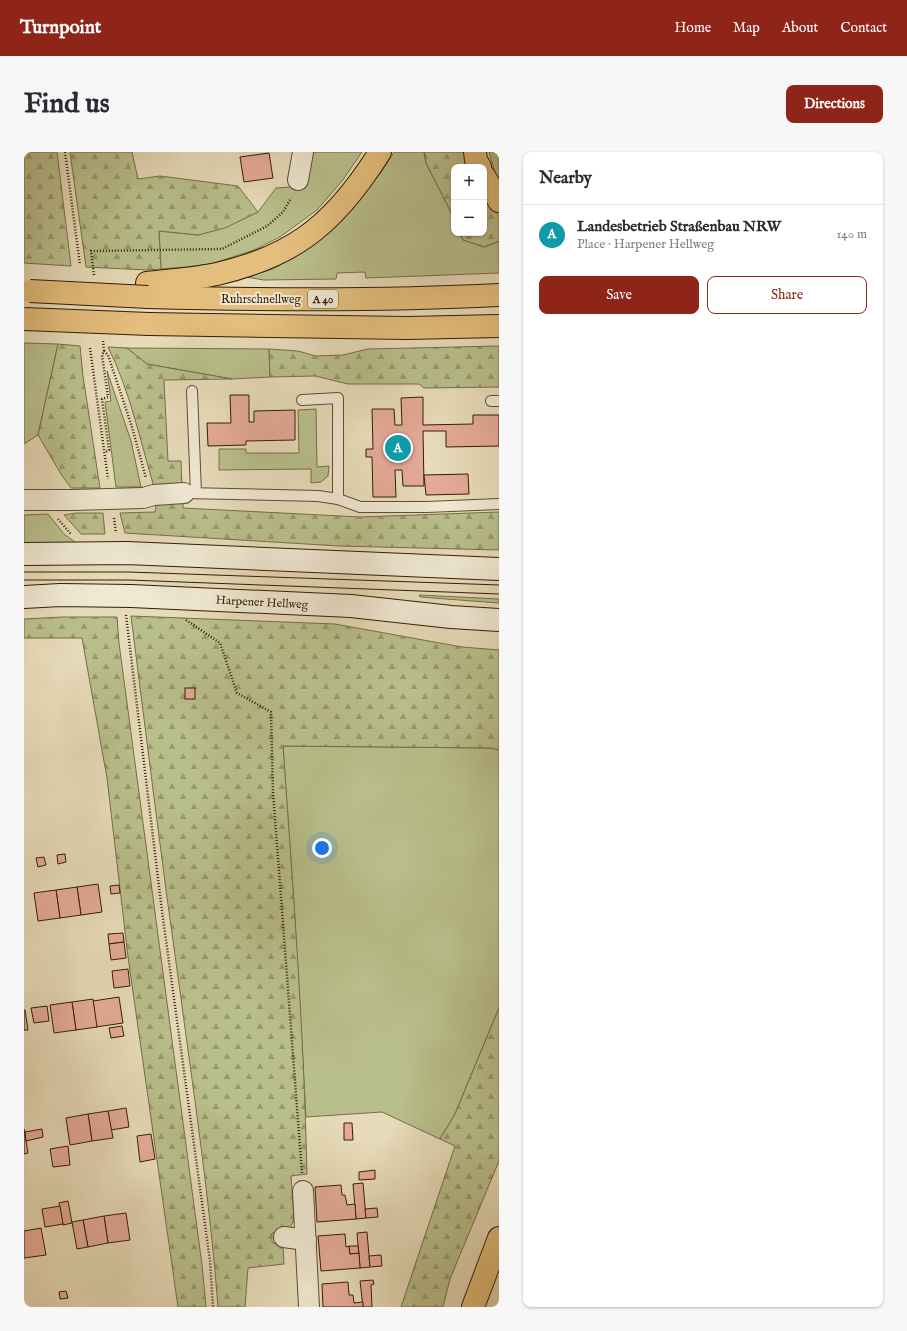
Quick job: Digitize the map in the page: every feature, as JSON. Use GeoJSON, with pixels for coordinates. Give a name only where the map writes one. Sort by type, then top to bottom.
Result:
{"type":"FeatureCollection","features":[{"type":"Feature","properties":{"kind":"highway"},"geometry":{"type":"LineString","coordinates":[[147,290],[216,274],[250,264],[279,253],[304,238],[327,219],[355,189],[380,152]]}},
{"type":"Feature","properties":{"kind":"highway"},"geometry":{"type":"LineString","coordinates":[[475,152],[478,164]]}},
{"type":"Feature","properties":{"kind":"highway"},"geometry":{"type":"LineString","coordinates":[[487,181],[499,201]]}},
{"type":"Feature","properties":{"kind":"highway","name":"Ruhrschnellweg"},"geometry":{"type":"LineString","coordinates":[[24,291],[90,294],[147,290],[280,299],[378,299],[499,295]]}},
{"type":"Feature","properties":{"kind":"highway"},"geometry":{"type":"LineString","coordinates":[[24,319],[149,324],[406,328],[499,326]]}},
{"type":"Feature","properties":{"kind":"highway"},"geometry":{"type":"LineString","coordinates":[[473,1307],[499,1238]]}},
{"type":"Feature","properties":{"kind":"main road"},"geometry":{"type":"LineString","coordinates":[[24,554],[127,553],[499,569]]}},
{"type":"Feature","properties":{"kind":"main road","name":"Harpener Hellweg"},"geometry":{"type":"LineString","coordinates":[[24,598],[60,595],[131,596],[351,606],[452,617],[499,620]]}},
{"type":"Feature","properties":{"kind":"street"},"geometry":{"type":"LineString","coordinates":[[298,180],[304,152]]}},
{"type":"Feature","properties":{"kind":"street"},"geometry":{"type":"LineString","coordinates":[[32,500],[73,500],[190,493]]}},
{"type":"Feature","properties":{"kind":"street"},"geometry":{"type":"LineString","coordinates":[[303,1191],[309,1307]]}},
{"type":"Feature","properties":{"kind":"street"},"geometry":{"type":"LineString","coordinates":[[284,1237],[306,1240]]}},
{"type":"Feature","properties":{"kind":"lane"},"geometry":{"type":"LineString","coordinates":[[192,391],[190,493],[318,496],[338,499],[360,507],[427,507],[499,504]]}},
{"type":"Feature","properties":{"kind":"lane"},"geometry":{"type":"LineString","coordinates":[[302,400],[338,398],[338,499]]}},
{"type":"Feature","properties":{"kind":"path"},"geometry":{"type":"LineString","coordinates":[[65,152],[80,265]]}},
{"type":"Feature","properties":{"kind":"path"},"geometry":{"type":"LineString","coordinates":[[91,251],[222,249],[267,226],[283,212],[292,196],[298,180]]}},
{"type":"Feature","properties":{"kind":"path"},"geometry":{"type":"LineString","coordinates":[[90,348],[105,452],[109,450],[102,399],[108,397],[102,355],[104,351],[108,355],[132,427],[146,477],[148,496]]}},
{"type":"Feature","properties":{"kind":"path"},"geometry":{"type":"LineString","coordinates":[[32,500],[96,553]]}},
{"type":"Feature","properties":{"kind":"path"},"geometry":{"type":"LineString","coordinates":[[173,598],[175,612],[220,644],[237,693],[271,712],[273,792],[303,1191]]}},
{"type":"Feature","properties":{"kind":"path"},"geometry":{"type":"LineString","coordinates":[[127,623],[162,911],[210,1261],[213,1307]]}},
{"type":"Feature","properties":{"kind":"green space"},"geometry":{"type":"Polygon","coordinates":[[[24,152],[57,152],[71,266],[24,263],[24,152]]]}},
{"type":"Feature","properties":{"kind":"green space"},"geometry":{"type":"Polygon","coordinates":[[[70,152],[132,152],[138,179],[160,176],[238,186],[258,212],[225,228],[198,235],[159,231],[161,269],[147,270],[86,267],[70,152]]]}},
{"type":"Feature","properties":{"kind":"green space"},"geometry":{"type":"Polygon","coordinates":[[[306,152],[362,152],[342,181],[317,210],[280,237],[254,250],[211,264],[161,269],[159,231],[198,235],[258,212],[276,188],[304,186],[306,152]]]}},
{"type":"Feature","properties":{"kind":"green space"},"geometry":{"type":"Polygon","coordinates":[[[394,152],[424,152],[426,163],[451,212],[451,236],[461,236],[463,240],[484,247],[499,241],[499,273],[366,278],[365,272],[337,273],[336,279],[264,280],[246,277],[273,269],[301,253],[365,192],[382,171],[394,152]]]}},
{"type":"Feature","properties":{"kind":"green space"},"geometry":{"type":"Polygon","coordinates":[[[424,152],[467,152],[471,164],[451,164],[451,212],[426,163],[424,152]]]}},
{"type":"Feature","properties":{"kind":"green space"},"geometry":{"type":"Polygon","coordinates":[[[489,152],[499,152],[499,184],[498,183],[489,152]]]}},
{"type":"Feature","properties":{"kind":"green space"},"geometry":{"type":"Polygon","coordinates":[[[487,202],[499,216],[499,241],[484,247],[463,240],[461,236],[487,236],[487,202]]]}},
{"type":"Feature","properties":{"kind":"green space"},"geometry":{"type":"Polygon","coordinates":[[[24,343],[58,344],[38,435],[24,444],[24,343]]]}},
{"type":"Feature","properties":{"kind":"green space"},"geometry":{"type":"Polygon","coordinates":[[[58,344],[80,346],[83,376],[100,488],[71,488],[38,435],[58,344]]]}},
{"type":"Feature","properties":{"kind":"green space"},"geometry":{"type":"Polygon","coordinates":[[[499,346],[499,387],[424,388],[419,384],[348,384],[315,376],[270,377],[269,349],[298,351],[316,356],[343,355],[368,349],[499,346]]]}},
{"type":"Feature","properties":{"kind":"green space"},"geometry":{"type":"Polygon","coordinates":[[[108,347],[127,348],[147,364],[232,379],[164,380],[168,461],[181,461],[182,486],[154,487],[129,398],[108,347]]]}},
{"type":"Feature","properties":{"kind":"green space"},"geometry":{"type":"Polygon","coordinates":[[[127,348],[269,349],[270,377],[232,379],[147,364],[127,348]]]}},
{"type":"Feature","properties":{"kind":"green space"},"geometry":{"type":"Polygon","coordinates":[[[107,371],[131,441],[141,487],[116,487],[105,402],[111,401],[107,371]]]}},
{"type":"Feature","properties":{"kind":"green space"},"geometry":{"type":"Polygon","coordinates":[[[316,409],[317,467],[329,466],[328,476],[321,482],[311,483],[311,469],[219,470],[219,449],[246,449],[246,453],[299,453],[298,410],[316,409]]]}},
{"type":"Feature","properties":{"kind":"green space"},"geometry":{"type":"Polygon","coordinates":[[[157,500],[183,501],[183,508],[360,517],[499,512],[499,550],[339,546],[125,533],[120,513],[155,512],[157,500]]]}},
{"type":"Feature","properties":{"kind":"green space"},"geometry":{"type":"Polygon","coordinates":[[[76,513],[103,513],[105,534],[81,534],[64,515],[76,513]]]}},
{"type":"Feature","properties":{"kind":"green space"},"geometry":{"type":"Polygon","coordinates":[[[48,514],[64,534],[79,545],[24,543],[24,515],[48,514]]]}},
{"type":"Feature","properties":{"kind":"green space"},"geometry":{"type":"Polygon","coordinates":[[[419,595],[499,599],[499,603],[420,597],[419,595]]]}},
{"type":"Feature","properties":{"kind":"green space"},"geometry":{"type":"Polygon","coordinates":[[[131,616],[335,624],[462,647],[499,650],[499,750],[492,748],[283,746],[301,1013],[307,1174],[291,1176],[294,1219],[290,1228],[272,1233],[272,1242],[283,1247],[284,1264],[248,1268],[245,1307],[218,1307],[211,1228],[131,616]]]}},
{"type":"Feature","properties":{"kind":"green space"},"geometry":{"type":"Polygon","coordinates":[[[117,617],[119,643],[202,1265],[206,1307],[178,1307],[128,957],[107,778],[82,638],[24,638],[24,619],[117,617]]]}},
{"type":"Feature","properties":{"kind":"green space"},"geometry":{"type":"Polygon","coordinates":[[[283,746],[492,748],[499,750],[499,1008],[455,1114],[440,1139],[382,1112],[306,1117],[295,920],[283,746]]]}},
{"type":"Feature","properties":{"kind":"green space"},"geometry":{"type":"Polygon","coordinates":[[[499,1008],[499,1161],[450,1279],[443,1307],[401,1307],[455,1146],[440,1139],[455,1114],[499,1008]]]}},
{"type":"Feature","properties":{"kind":"building"},"geometry":{"type":"Polygon","coordinates":[[[269,153],[273,178],[244,182],[240,157],[269,153]]]}},
{"type":"Feature","properties":{"kind":"building"},"geometry":{"type":"Polygon","coordinates":[[[230,395],[249,395],[249,422],[254,422],[254,411],[295,410],[295,440],[246,441],[246,445],[208,446],[207,423],[231,423],[230,395]]]}},
{"type":"Feature","properties":{"kind":"building"},"geometry":{"type":"Polygon","coordinates":[[[423,397],[423,425],[473,424],[473,415],[499,415],[499,446],[446,447],[446,431],[423,431],[424,486],[403,486],[402,470],[395,470],[396,497],[373,497],[372,457],[366,457],[366,449],[373,449],[372,409],[394,409],[395,425],[402,425],[401,398],[423,397]]]}},
{"type":"Feature","properties":{"kind":"building"},"geometry":{"type":"Polygon","coordinates":[[[468,474],[469,494],[426,495],[424,475],[468,474]]]}},
{"type":"Feature","properties":{"kind":"building"},"geometry":{"type":"Polygon","coordinates":[[[185,688],[195,688],[195,699],[185,699],[185,688]]]}},
{"type":"Feature","properties":{"kind":"building"},"geometry":{"type":"Polygon","coordinates":[[[65,854],[66,862],[58,864],[57,855],[65,854]]]}},
{"type":"Feature","properties":{"kind":"building"},"geometry":{"type":"Polygon","coordinates":[[[44,857],[46,865],[38,867],[36,858],[44,857]]]}},
{"type":"Feature","properties":{"kind":"building"},"geometry":{"type":"Polygon","coordinates":[[[98,884],[102,912],[81,915],[77,887],[98,884]]]}},
{"type":"Feature","properties":{"kind":"building"},"geometry":{"type":"Polygon","coordinates":[[[119,885],[120,893],[111,894],[110,886],[119,885]]]}},
{"type":"Feature","properties":{"kind":"building"},"geometry":{"type":"Polygon","coordinates":[[[77,887],[81,915],[60,918],[56,890],[77,887]]]}},
{"type":"Feature","properties":{"kind":"building"},"geometry":{"type":"Polygon","coordinates":[[[56,890],[60,918],[38,921],[34,893],[56,890]]]}},
{"type":"Feature","properties":{"kind":"building"},"geometry":{"type":"Polygon","coordinates":[[[123,933],[124,942],[109,944],[108,934],[123,933]]]}},
{"type":"Feature","properties":{"kind":"building"},"geometry":{"type":"Polygon","coordinates":[[[124,942],[126,958],[111,960],[109,944],[124,942]]]}},
{"type":"Feature","properties":{"kind":"building"},"geometry":{"type":"Polygon","coordinates":[[[128,969],[130,986],[114,988],[112,971],[128,969]]]}},
{"type":"Feature","properties":{"kind":"building"},"geometry":{"type":"Polygon","coordinates":[[[119,997],[123,1023],[96,1027],[93,1001],[119,997]]]}},
{"type":"Feature","properties":{"kind":"building"},"geometry":{"type":"Polygon","coordinates":[[[93,999],[97,1027],[76,1030],[72,1002],[93,999]]]}},
{"type":"Feature","properties":{"kind":"building"},"geometry":{"type":"Polygon","coordinates":[[[72,1002],[76,1030],[54,1033],[50,1005],[72,1002]]]}},
{"type":"Feature","properties":{"kind":"building"},"geometry":{"type":"Polygon","coordinates":[[[47,1006],[49,1021],[34,1023],[31,1008],[47,1006]]]}},
{"type":"Feature","properties":{"kind":"building"},"geometry":{"type":"Polygon","coordinates":[[[25,1010],[28,1030],[24,1030],[25,1010]]]}},
{"type":"Feature","properties":{"kind":"building"},"geometry":{"type":"Polygon","coordinates":[[[122,1026],[124,1036],[111,1038],[109,1028],[122,1026]]]}},
{"type":"Feature","properties":{"kind":"building"},"geometry":{"type":"Polygon","coordinates":[[[126,1108],[129,1127],[111,1130],[108,1111],[126,1108]]]}},
{"type":"Feature","properties":{"kind":"building"},"geometry":{"type":"Polygon","coordinates":[[[108,1111],[113,1138],[92,1141],[88,1114],[108,1111]]]}},
{"type":"Feature","properties":{"kind":"building"},"geometry":{"type":"Polygon","coordinates":[[[88,1114],[92,1141],[70,1145],[66,1118],[88,1114]]]}},
{"type":"Feature","properties":{"kind":"building"},"geometry":{"type":"Polygon","coordinates":[[[344,1123],[352,1123],[353,1140],[344,1140],[344,1123]]]}},
{"type":"Feature","properties":{"kind":"building"},"geometry":{"type":"Polygon","coordinates":[[[24,1129],[28,1153],[24,1154],[24,1129]]]}},
{"type":"Feature","properties":{"kind":"building"},"geometry":{"type":"Polygon","coordinates":[[[42,1129],[43,1137],[26,1141],[25,1132],[42,1129]]]}},
{"type":"Feature","properties":{"kind":"building"},"geometry":{"type":"Polygon","coordinates":[[[151,1134],[155,1159],[140,1162],[137,1136],[151,1134]]]}},
{"type":"Feature","properties":{"kind":"building"},"geometry":{"type":"Polygon","coordinates":[[[68,1146],[70,1165],[53,1167],[50,1149],[68,1146]]]}},
{"type":"Feature","properties":{"kind":"building"},"geometry":{"type":"Polygon","coordinates":[[[375,1170],[375,1179],[359,1180],[359,1172],[375,1170]]]}},
{"type":"Feature","properties":{"kind":"building"},"geometry":{"type":"Polygon","coordinates":[[[363,1183],[366,1218],[356,1219],[353,1184],[363,1183]]]}},
{"type":"Feature","properties":{"kind":"building"},"geometry":{"type":"Polygon","coordinates":[[[341,1185],[342,1195],[345,1195],[347,1205],[355,1204],[356,1219],[317,1222],[315,1187],[341,1185]]]}},
{"type":"Feature","properties":{"kind":"building"},"geometry":{"type":"Polygon","coordinates":[[[68,1201],[72,1223],[63,1225],[59,1203],[68,1201]]]}},
{"type":"Feature","properties":{"kind":"building"},"geometry":{"type":"Polygon","coordinates":[[[60,1206],[63,1224],[45,1227],[42,1209],[60,1206]]]}},
{"type":"Feature","properties":{"kind":"building"},"geometry":{"type":"Polygon","coordinates":[[[377,1208],[378,1217],[366,1218],[365,1209],[377,1208]]]}},
{"type":"Feature","properties":{"kind":"building"},"geometry":{"type":"Polygon","coordinates":[[[126,1213],[130,1240],[108,1243],[104,1216],[126,1213]]]}},
{"type":"Feature","properties":{"kind":"building"},"geometry":{"type":"Polygon","coordinates":[[[104,1216],[108,1243],[88,1247],[83,1220],[104,1216]]]}},
{"type":"Feature","properties":{"kind":"building"},"geometry":{"type":"Polygon","coordinates":[[[83,1220],[88,1247],[77,1249],[72,1222],[83,1220]]]}},
{"type":"Feature","properties":{"kind":"building"},"geometry":{"type":"Polygon","coordinates":[[[41,1228],[46,1255],[24,1258],[24,1231],[41,1228]]]}},
{"type":"Feature","properties":{"kind":"building"},"geometry":{"type":"Polygon","coordinates":[[[367,1232],[370,1267],[360,1268],[357,1233],[367,1232]]]}},
{"type":"Feature","properties":{"kind":"building"},"geometry":{"type":"Polygon","coordinates":[[[345,1234],[346,1247],[349,1246],[350,1254],[359,1253],[360,1268],[321,1271],[318,1236],[345,1234]]]}},
{"type":"Feature","properties":{"kind":"building"},"geometry":{"type":"Polygon","coordinates":[[[349,1246],[358,1246],[359,1253],[350,1254],[349,1246]]]}},
{"type":"Feature","properties":{"kind":"building"},"geometry":{"type":"Polygon","coordinates":[[[381,1255],[382,1266],[370,1267],[369,1256],[381,1255]]]}},
{"type":"Feature","properties":{"kind":"building"},"geometry":{"type":"Polygon","coordinates":[[[373,1280],[374,1284],[371,1285],[372,1307],[363,1307],[360,1281],[373,1280]]]}},
{"type":"Feature","properties":{"kind":"building"},"geometry":{"type":"Polygon","coordinates":[[[348,1282],[349,1295],[353,1295],[354,1303],[363,1302],[363,1307],[323,1307],[322,1284],[348,1282]]]}},
{"type":"Feature","properties":{"kind":"building"},"geometry":{"type":"Polygon","coordinates":[[[66,1291],[68,1298],[60,1299],[59,1292],[66,1291]]]}},
{"type":"Feature","properties":{"kind":"tram line"},"geometry":{"type":"LineString","coordinates":[[24,572],[129,572],[499,585]]}},
{"type":"Feature","properties":{"kind":"tram line"},"geometry":{"type":"LineString","coordinates":[[24,580],[129,580],[499,594]]}},
{"type":"Feature","properties":{"kind":"place","name":"Landesbetrieb Straßenbau NRW"},"geometry":{"type":"Point","coordinates":[398,448]}}]}
